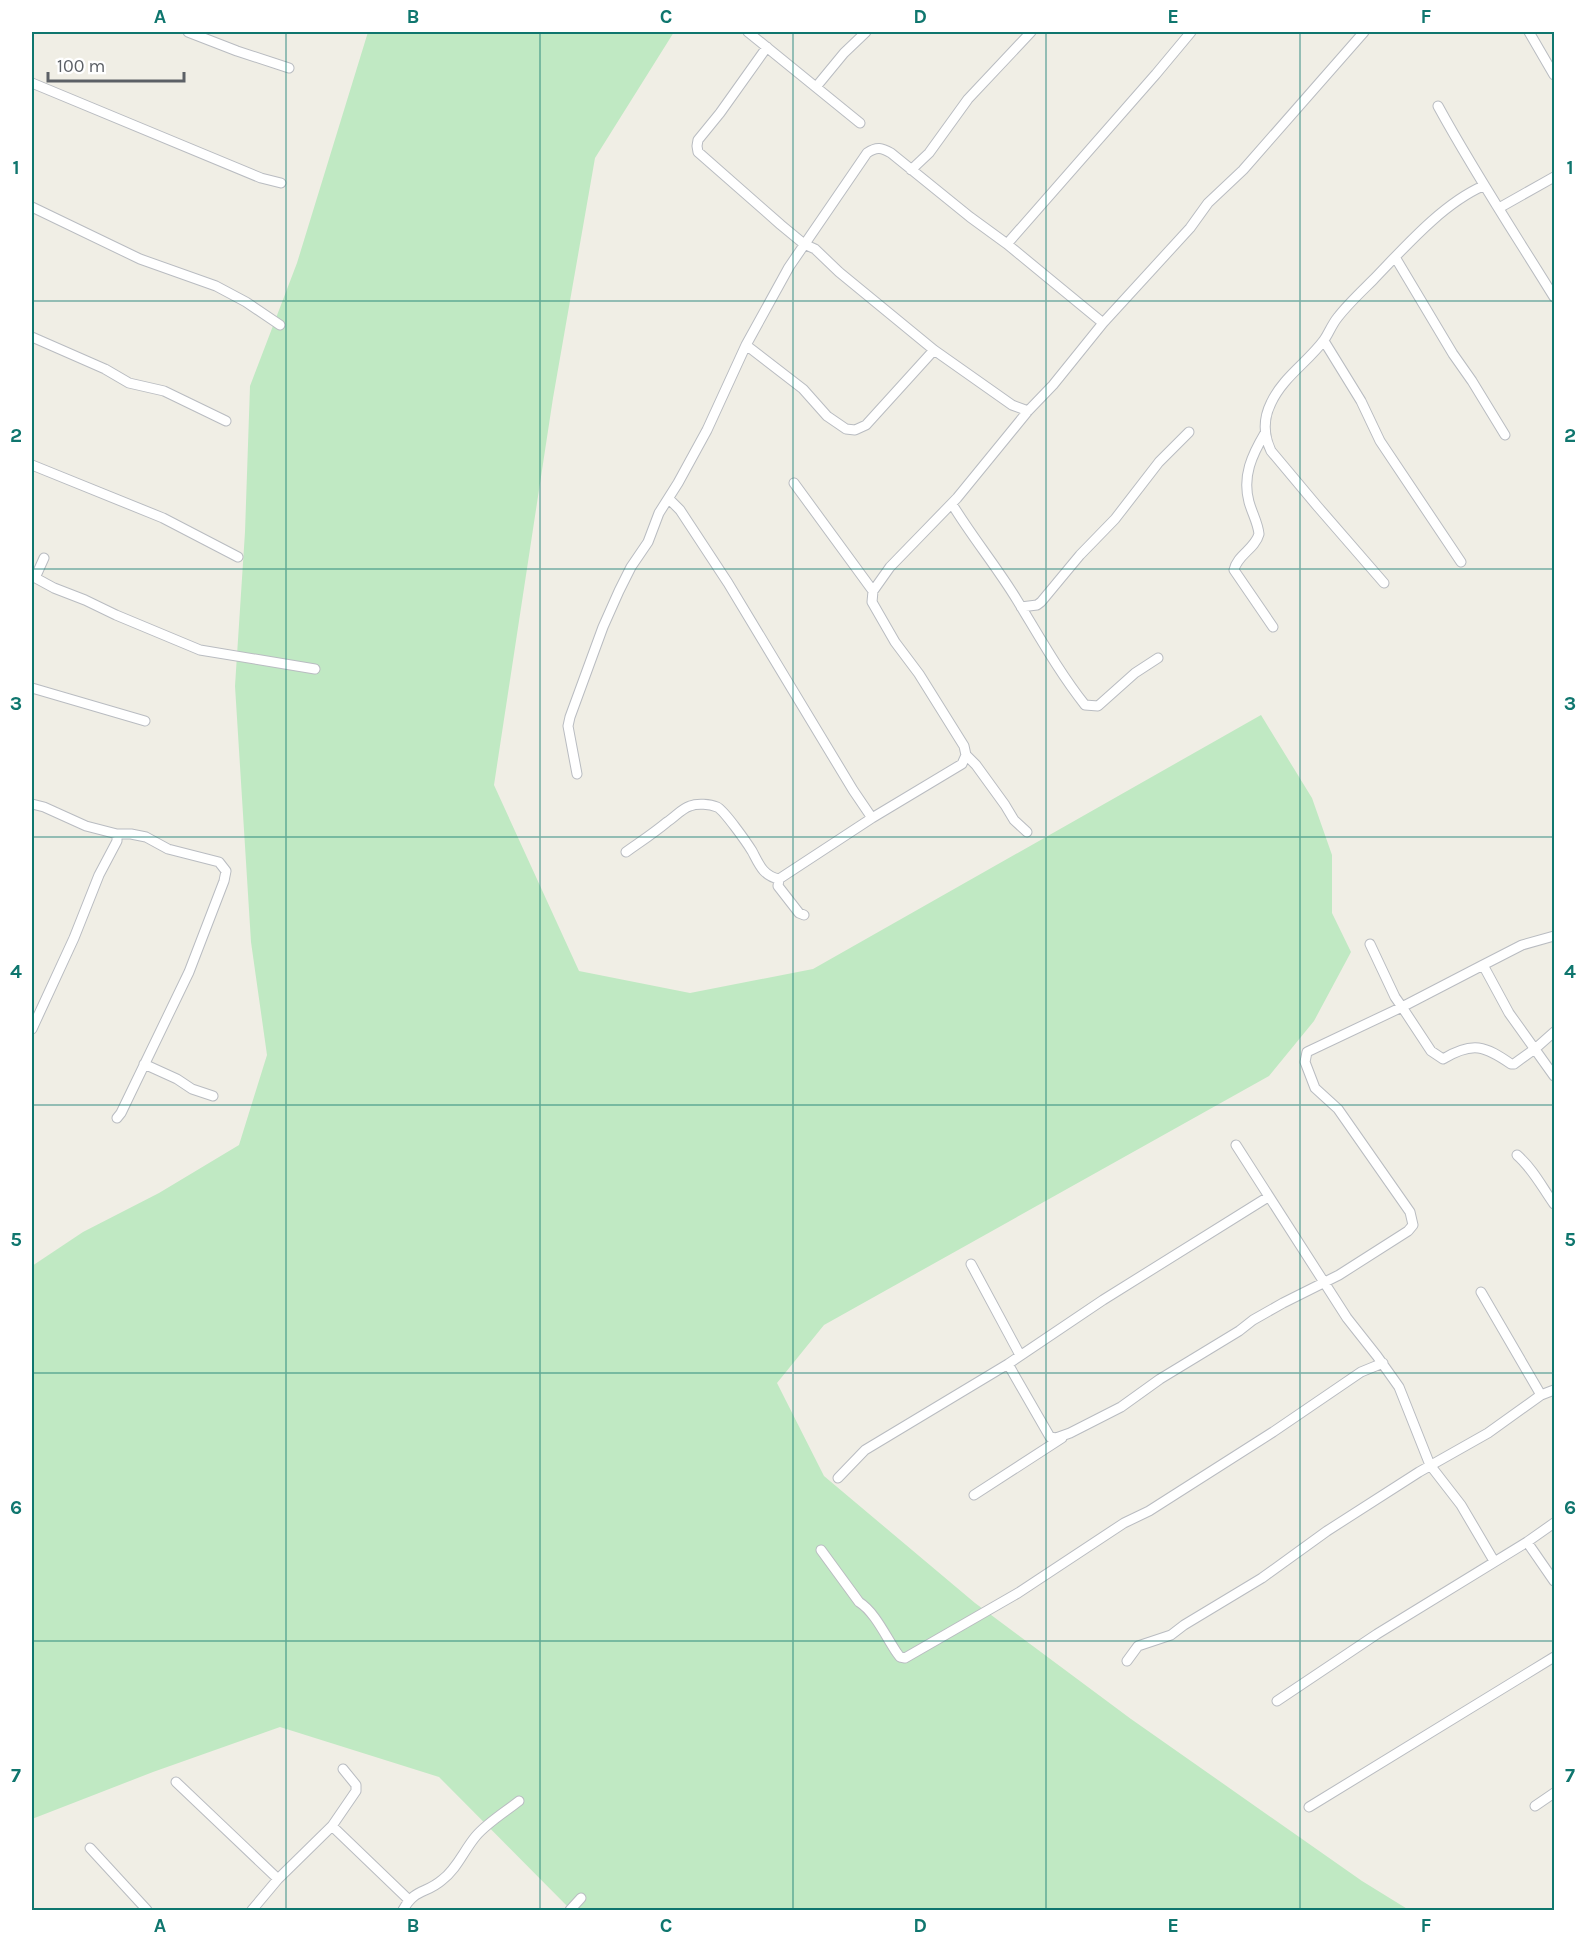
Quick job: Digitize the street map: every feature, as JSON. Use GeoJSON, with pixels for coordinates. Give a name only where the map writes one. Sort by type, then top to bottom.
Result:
{"type":"FeatureCollection","features":[{"type":"Feature","properties":{"kind":"street"},"geometry":{"type":"LineString","coordinates":[[188,32],[289,68]]}},
{"type":"Feature","properties":{"kind":"street"},"geometry":{"type":"LineString","coordinates":[[748,32],[860,123]]}},
{"type":"Feature","properties":{"kind":"street"},"geometry":{"type":"LineString","coordinates":[[816,87],[844,53],[866,32]]}},
{"type":"Feature","properties":{"kind":"street"},"geometry":{"type":"LineString","coordinates":[[911,170],[929,153],[968,99],[1031,32]]}},
{"type":"Feature","properties":{"kind":"street"},"geometry":{"type":"LineString","coordinates":[[1007,244],[1191,32]]}},
{"type":"Feature","properties":{"kind":"street"},"geometry":{"type":"LineString","coordinates":[[1027,832],[1014,820],[976,765],[966,755],[964,746],[947,718],[895,642],[872,602],[873,591],[890,567],[952,504],[1103,323],[1190,228],[1208,203],[1243,170],[1364,32]]}},
{"type":"Feature","properties":{"kind":"street"},"geometry":{"type":"LineString","coordinates":[[1529,32],[1554,75]]}},
{"type":"Feature","properties":{"kind":"street"},"geometry":{"type":"LineString","coordinates":[[767,47],[698,140],[698,152],[804,244],[815,249],[934,350],[1012,405],[1028,411]]}},
{"type":"Feature","properties":{"kind":"street"},"geometry":{"type":"LineString","coordinates":[[32,83],[261,178],[281,183]]}},
{"type":"Feature","properties":{"kind":"street"},"geometry":{"type":"LineString","coordinates":[[1438,106],[1483,186],[1554,297]]}},
{"type":"Feature","properties":{"kind":"street"},"geometry":{"type":"LineString","coordinates":[[577,774],[568,726],[570,717],[603,627],[619,591],[631,567],[648,542],[659,513],[707,430],[746,345],[772,296],[804,244],[861,161],[873,148],[881,148],[891,153],[1103,323]]}},
{"type":"Feature","properties":{"kind":"street"},"geometry":{"type":"LineString","coordinates":[[1499,208],[1554,177]]}},
{"type":"Feature","properties":{"kind":"street"},"geometry":{"type":"LineString","coordinates":[[1384,583],[1317,507],[1271,450],[1266,440],[1266,417],[1281,387],[1323,340],[1337,317],[1395,257],[1453,204],[1483,186]]}},
{"type":"Feature","properties":{"kind":"street"},"geometry":{"type":"LineString","coordinates":[[32,207],[140,259],[216,286],[246,302],[280,325]]}},
{"type":"Feature","properties":{"kind":"street"},"geometry":{"type":"LineString","coordinates":[[1395,257],[1505,435]]}},
{"type":"Feature","properties":{"kind":"street"},"geometry":{"type":"LineString","coordinates":[[32,337],[105,369],[129,383],[164,391],[226,421]]}},
{"type":"Feature","properties":{"kind":"street"},"geometry":{"type":"LineString","coordinates":[[1323,340],[1361,402],[1380,441],[1461,562]]}},
{"type":"Feature","properties":{"kind":"street"},"geometry":{"type":"LineString","coordinates":[[746,345],[803,389],[827,416],[846,429],[855,430],[866,425],[934,350]]}},
{"type":"Feature","properties":{"kind":"street"},"geometry":{"type":"LineString","coordinates":[[1021,607],[1037,605],[1041,602],[1080,555],[1115,519],[1159,462],[1189,432]]}},
{"type":"Feature","properties":{"kind":"street"},"geometry":{"type":"LineString","coordinates":[[1265,433],[1250,461],[1247,475],[1249,501],[1259,534],[1254,545],[1235,565],[1234,570],[1273,627]]}},
{"type":"Feature","properties":{"kind":"street"},"geometry":{"type":"LineString","coordinates":[[32,465],[163,518],[238,557]]}},
{"type":"Feature","properties":{"kind":"street"},"geometry":{"type":"LineString","coordinates":[[794,483],[873,591]]}},
{"type":"Feature","properties":{"kind":"street"},"geometry":{"type":"LineString","coordinates":[[669,499],[680,510],[728,583],[872,819]]}},
{"type":"Feature","properties":{"kind":"street"},"geometry":{"type":"LineString","coordinates":[[952,504],[1021,607],[1067,682],[1085,705],[1098,706],[1135,673],[1158,658]]}},
{"type":"Feature","properties":{"kind":"street"},"geometry":{"type":"LineString","coordinates":[[44,558],[33,577],[200,650],[315,669]]}},
{"type":"Feature","properties":{"kind":"street"},"geometry":{"type":"LineString","coordinates":[[32,688],[146,721]]}},
{"type":"Feature","properties":{"kind":"street"},"geometry":{"type":"LineString","coordinates":[[626,852],[678,812],[690,806],[710,805],[725,814],[751,849],[763,872],[779,879],[962,764],[966,755]]}},
{"type":"Feature","properties":{"kind":"street"},"geometry":{"type":"LineString","coordinates":[[32,804],[86,826],[117,834],[147,837],[168,849],[219,862],[226,871],[224,882],[189,972],[117,1118]]}},
{"type":"Feature","properties":{"kind":"street"},"geometry":{"type":"LineString","coordinates":[[32,1029],[74,938],[99,875],[117,841],[117,834]]}},
{"type":"Feature","properties":{"kind":"street"},"geometry":{"type":"LineString","coordinates":[[779,879],[778,886],[799,913],[804,915]]}},
{"type":"Feature","properties":{"kind":"street"},"geometry":{"type":"LineString","coordinates":[[974,1495],[1070,1433],[1121,1407],[1160,1379],[1253,1320],[1339,1275],[1408,1231],[1413,1225],[1412,1218],[1403,1201],[1338,1109],[1315,1088],[1305,1062],[1307,1052],[1402,1007],[1522,945],[1554,936]]}},
{"type":"Feature","properties":{"kind":"street"},"geometry":{"type":"LineString","coordinates":[[1371,944],[1395,997],[1431,1051],[1443,1059],[1451,1054],[1476,1047],[1486,1048],[1514,1064],[1554,1032]]}},
{"type":"Feature","properties":{"kind":"street"},"geometry":{"type":"LineString","coordinates":[[1482,965],[1509,1013],[1554,1076]]}},
{"type":"Feature","properties":{"kind":"street"},"geometry":{"type":"LineString","coordinates":[[144,1064],[177,1078],[192,1089],[213,1096]]}},
{"type":"Feature","properties":{"kind":"street"},"geometry":{"type":"LineString","coordinates":[[1236,1145],[1347,1318],[1399,1387],[1430,1465],[1461,1505],[1494,1561]]}},
{"type":"Feature","properties":{"kind":"street"},"geometry":{"type":"LineString","coordinates":[[1517,1155],[1537,1176],[1540,1185],[1554,1204]]}},
{"type":"Feature","properties":{"kind":"street"},"geometry":{"type":"LineString","coordinates":[[838,1478],[865,1450],[1008,1364],[1103,1300],[1268,1197]]}},
{"type":"Feature","properties":{"kind":"street"},"geometry":{"type":"LineString","coordinates":[[971,1264],[1020,1355]]}},
{"type":"Feature","properties":{"kind":"street"},"geometry":{"type":"LineString","coordinates":[[1481,1292],[1541,1395]]}},
{"type":"Feature","properties":{"kind":"street"},"geometry":{"type":"LineString","coordinates":[[1008,1364],[1050,1437],[1056,1438],[1070,1433]]}},
{"type":"Feature","properties":{"kind":"street"},"geometry":{"type":"LineString","coordinates":[[821,1550],[859,1602],[873,1617],[900,1657],[905,1658],[1018,1593],[1124,1523],[1149,1511],[1361,1372],[1383,1364]]}},
{"type":"Feature","properties":{"kind":"street"},"geometry":{"type":"LineString","coordinates":[[1127,1660],[1138,1646],[1171,1635],[1262,1578],[1327,1531],[1430,1465],[1488,1433],[1541,1395],[1554,1390]]}},
{"type":"Feature","properties":{"kind":"street"},"geometry":{"type":"LineString","coordinates":[[1277,1701],[1377,1634],[1554,1523]]}},
{"type":"Feature","properties":{"kind":"street"},"geometry":{"type":"LineString","coordinates":[[1527,1542],[1554,1581]]}},
{"type":"Feature","properties":{"kind":"street"},"geometry":{"type":"LineString","coordinates":[[1309,1807],[1554,1657]]}},
{"type":"Feature","properties":{"kind":"street"},"geometry":{"type":"LineString","coordinates":[[252,1911],[278,1880],[332,1826],[356,1791],[356,1785],[343,1769]]}},
{"type":"Feature","properties":{"kind":"street"},"geometry":{"type":"LineString","coordinates":[[176,1782],[278,1880]]}},
{"type":"Feature","properties":{"kind":"street"},"geometry":{"type":"LineString","coordinates":[[1534,1806],[1554,1793]]}},
{"type":"Feature","properties":{"kind":"street"},"geometry":{"type":"LineString","coordinates":[[403,1911],[409,1900],[450,1873],[476,1835],[519,1801]]}},
{"type":"Feature","properties":{"kind":"street"},"geometry":{"type":"LineString","coordinates":[[332,1826],[409,1900]]}},
{"type":"Feature","properties":{"kind":"street"},"geometry":{"type":"LineString","coordinates":[[90,1848],[147,1911]]}},
{"type":"Feature","properties":{"kind":"street"},"geometry":{"type":"LineString","coordinates":[[570,1911],[581,1898]]}},
{"type":"Feature","properties":{"kind":"green space"},"geometry":{"type":"Polygon","coordinates":[[[368,32],[674,32],[595,158],[553,398],[494,785],[579,971],[690,993],[813,969],[1261,715],[1312,798],[1332,855],[1332,913],[1351,952],[1314,1021],[1269,1076],[824,1325],[777,1383],[824,1476],[975,1603],[1131,1719],[1362,1881],[1409,1910],[571,1910],[439,1777],[280,1727],[153,1772],[32,1819],[32,1266],[83,1232],[159,1193],[239,1145],[267,1055],[251,942],[235,686],[245,532],[250,386],[297,263],[368,32]]]}}]}
